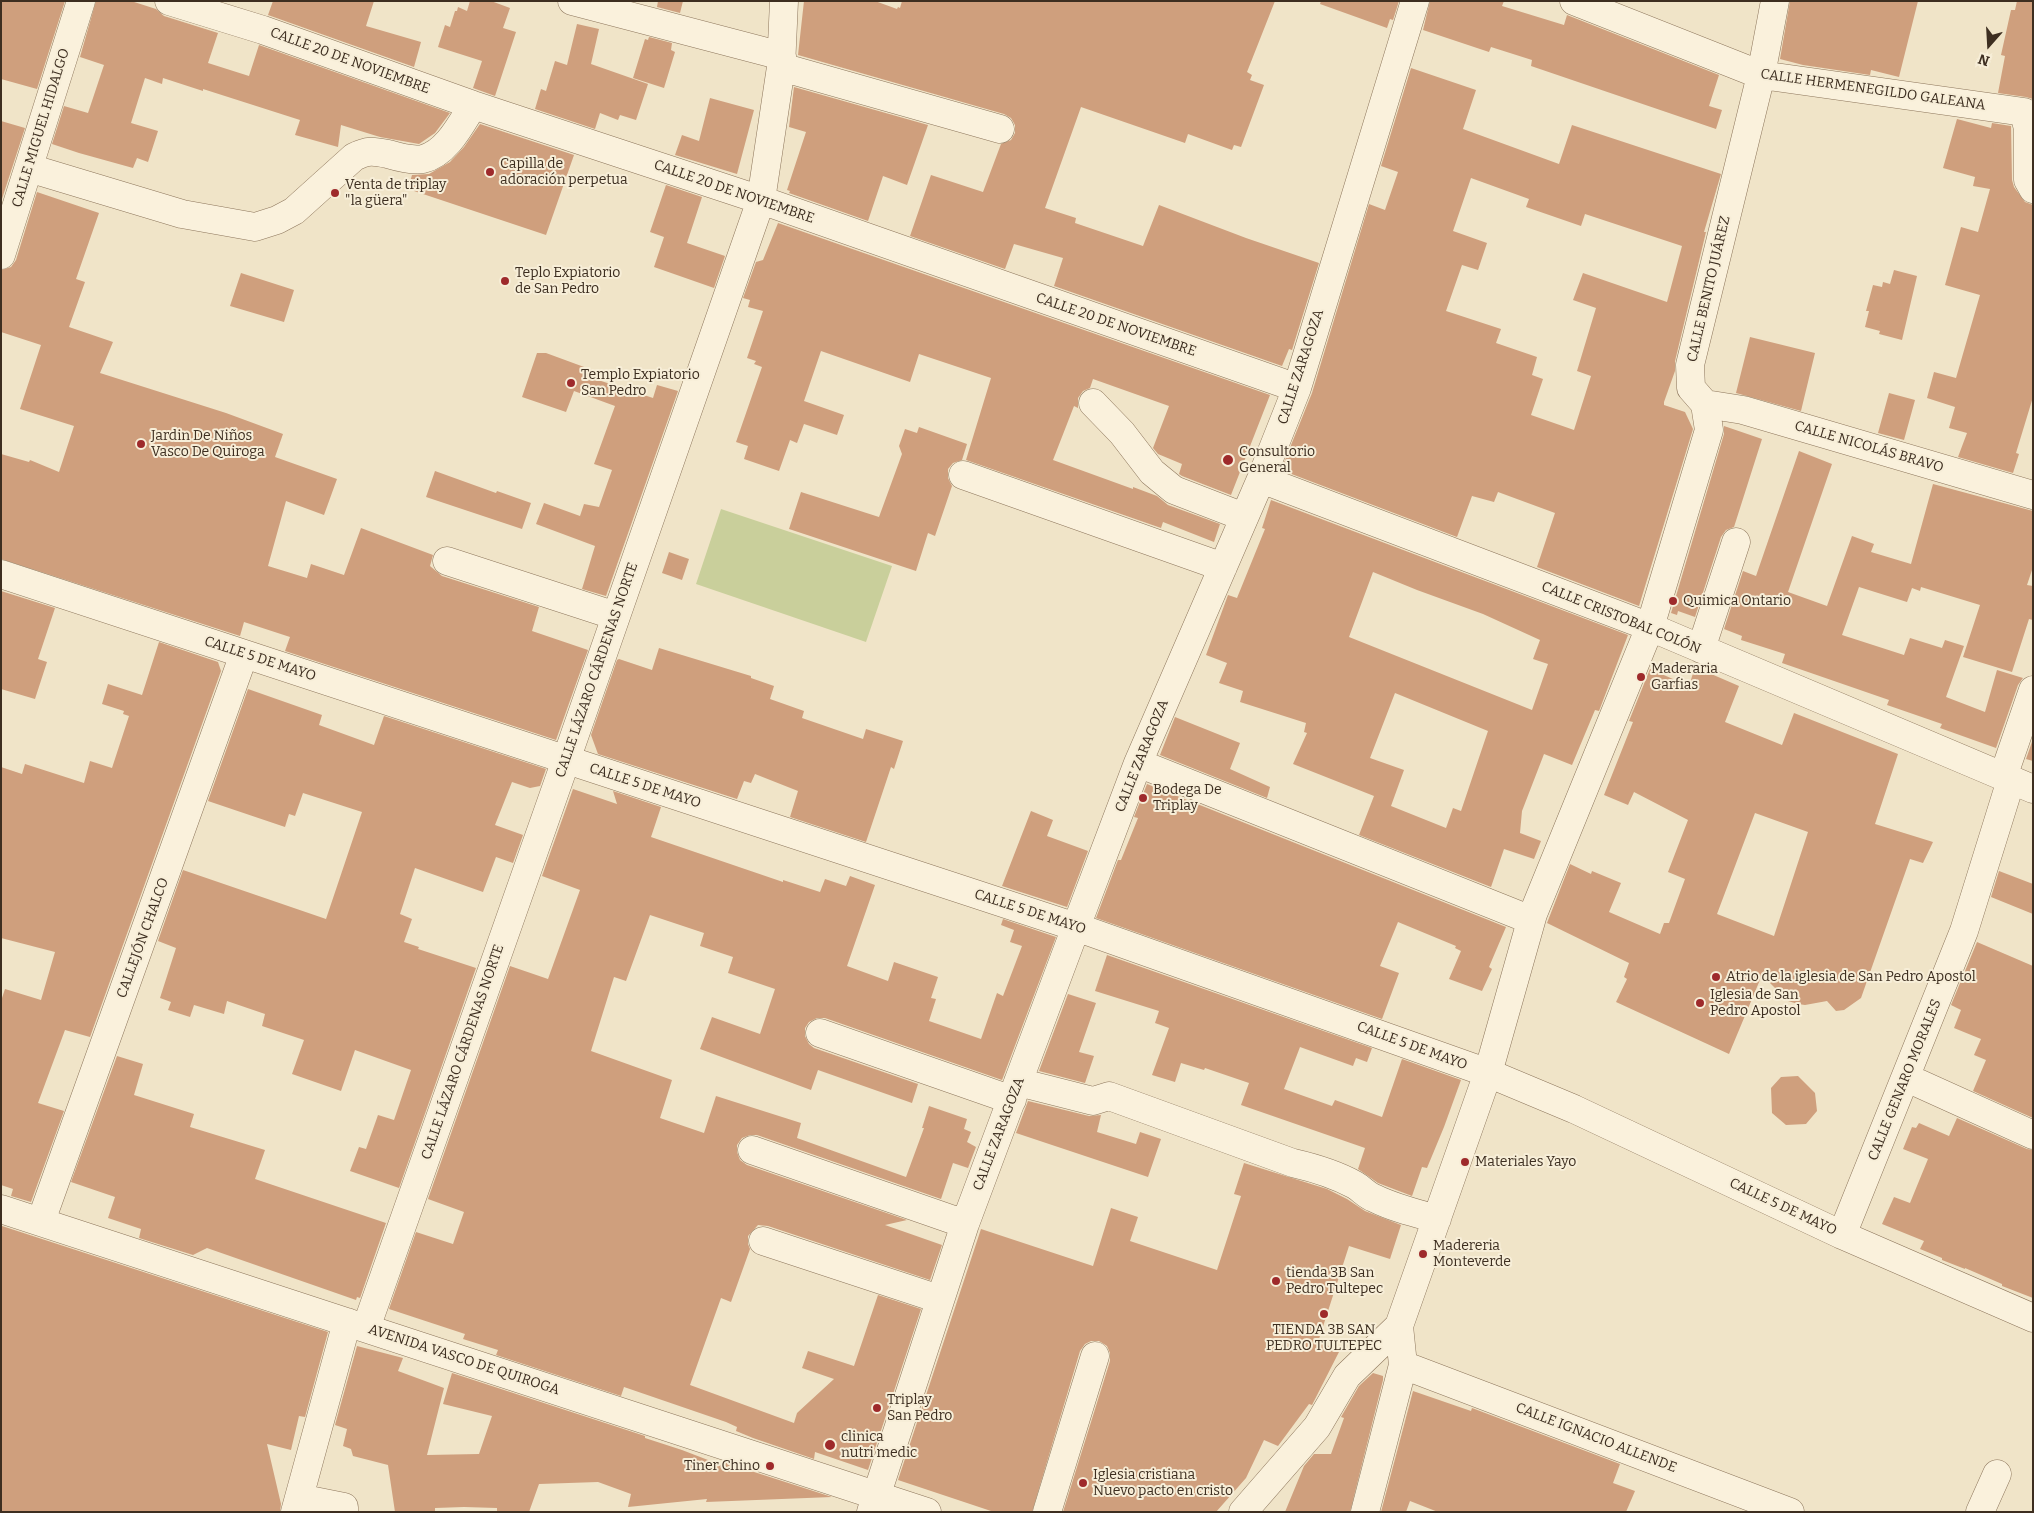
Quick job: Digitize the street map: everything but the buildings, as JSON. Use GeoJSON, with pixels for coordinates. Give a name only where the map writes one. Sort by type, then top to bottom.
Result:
{"type":"FeatureCollection","features":[{"type":"Feature","properties":{"kind":"street","name":"CALLE MIGUEL HIDALGO"},"geometry":{"type":"LineString","coordinates":[[1,255],[81,1]]}},
{"type":"Feature","properties":{"kind":"street","name":"CALLE 20 DE NOVIEMBRE"},"geometry":{"type":"LineString","coordinates":[[169,1],[264,30],[473,105],[761,200],[1296,388]]}},
{"type":"Feature","properties":{"kind":"street"},"geometry":{"type":"LineString","coordinates":[[572,1],[1000,129]]}},
{"type":"Feature","properties":{"kind":"street","name":"CALLE LÁZARO CÁRDENAS NORTE"},"geometry":{"type":"LineString","coordinates":[[297,1505],[356,1325],[566,760],[761,200],[781,62],[784,1]]}},
{"type":"Feature","properties":{"kind":"street","name":"CALLE ZARAGOZA"},"geometry":{"type":"LineString","coordinates":[[873,1503],[964,1224],[1138,763],[1261,480],[1296,388],[1415,1]]}},
{"type":"Feature","properties":{"kind":"street","name":"CALLE HERMENEGILDO GALEANA"},"geometry":{"type":"LineString","coordinates":[[1574,1],[1761,75],[2028,108]]}},
{"type":"Feature","properties":{"kind":"street","name":"CALLE BENITO JUÁREZ"},"geometry":{"type":"LineString","coordinates":[[1399,1326],[1488,1072],[1531,920],[1650,627],[1709,430],[1705,404],[1691,388],[1690,365],[1761,75],[1775,1]]}},
{"type":"Feature","properties":{"kind":"street"},"geometry":{"type":"LineString","coordinates":[[29,168],[182,214],[255,227],[277,220],[294,211],[354,157],[365,151],[422,159],[437,151],[453,136],[473,105]]}},
{"type":"Feature","properties":{"kind":"street"},"geometry":{"type":"LineString","coordinates":[[2028,108],[2028,180],[2033,189]]}},
{"type":"Feature","properties":{"kind":"street"},"geometry":{"type":"LineString","coordinates":[[1093,403],[1122,433],[1152,472],[1174,490],[1244,517]]}},
{"type":"Feature","properties":{"kind":"street","name":"CALLE NICOLÁS BRAVO"},"geometry":{"type":"LineString","coordinates":[[1705,404],[1743,410],[2033,495]]}},
{"type":"Feature","properties":{"kind":"street"},"geometry":{"type":"LineString","coordinates":[[962,474],[1223,567]]}},
{"type":"Feature","properties":{"kind":"street","name":"CALLE CRISTOBAL COLÓN"},"geometry":{"type":"LineString","coordinates":[[1261,480],[1650,627],[2016,782]]}},
{"type":"Feature","properties":{"kind":"street"},"geometry":{"type":"LineString","coordinates":[[1701,649],[1736,542]]}},
{"type":"Feature","properties":{"kind":"street"},"geometry":{"type":"LineString","coordinates":[[447,561],[616,616]]}},
{"type":"Feature","properties":{"kind":"street","name":"CALLE 5 DE MAYO"},"geometry":{"type":"LineString","coordinates":[[1,574],[1076,927],[1488,1072],[1574,1109],[1842,1235],[2033,1318]]}},
{"type":"Feature","properties":{"kind":"street","name":"CALLEJÓN CHALCO"},"geometry":{"type":"LineString","coordinates":[[41,1221],[244,654]]}},
{"type":"Feature","properties":{"kind":"street","name":"CALLE GENARO MORALES"},"geometry":{"type":"LineString","coordinates":[[1842,1235],[1907,1078],[1964,932],[2016,782],[2033,690]]}},
{"type":"Feature","properties":{"kind":"street"},"geometry":{"type":"LineString","coordinates":[[1138,763],[1531,920]]}},
{"type":"Feature","properties":{"kind":"street"},"geometry":{"type":"LineString","coordinates":[[820,1032],[1015,1091],[1093,1101],[1110,1096],[1293,1163],[1316,1168],[1357,1187],[1363,1193],[1373,1198],[1392,1206],[1436,1219]]}},
{"type":"Feature","properties":{"kind":"street"},"geometry":{"type":"LineString","coordinates":[[1907,1078],[2033,1135]]}},
{"type":"Feature","properties":{"kind":"street"},"geometry":{"type":"LineString","coordinates":[[752,1150],[964,1224]]}},
{"type":"Feature","properties":{"kind":"street","name":"AVENIDA VASCO DE QUIROGA"},"geometry":{"type":"LineString","coordinates":[[1,1209],[356,1325],[873,1503],[927,1512]]}},
{"type":"Feature","properties":{"kind":"street"},"geometry":{"type":"LineString","coordinates":[[763,1242],[939,1299]]}},
{"type":"Feature","properties":{"kind":"street"},"geometry":{"type":"LineString","coordinates":[[1365,1512],[1403,1365],[1399,1326]]}},
{"type":"Feature","properties":{"kind":"street"},"geometry":{"type":"LineString","coordinates":[[1243,1512],[1317,1427],[1347,1376],[1399,1326]]}},
{"type":"Feature","properties":{"kind":"street"},"geometry":{"type":"LineString","coordinates":[[1047,1512],[1095,1356]]}},
{"type":"Feature","properties":{"kind":"street","name":"CALLE IGNACIO ALLENDE"},"geometry":{"type":"LineString","coordinates":[[1403,1365],[1790,1512]]}},
{"type":"Feature","properties":{"kind":"street"},"geometry":{"type":"LineString","coordinates":[[1980,1512],[1997,1474]]}},
{"type":"Feature","properties":{"kind":"street"},"geometry":{"type":"LineString","coordinates":[[297,1505],[344,1507],[344,1512]]}},
{"type":"Feature","properties":{"kind":"green space"},"geometry":{"type":"Polygon","coordinates":[[[721,509],[892,566],[866,642],[696,584],[721,509]]]}},
{"type":"Feature","properties":{"kind":"place","name":"Capilla de adoración perpetua"},"geometry":{"type":"Point","coordinates":[490,172]}},
{"type":"Feature","properties":{"kind":"place","name":"Venta de triplay \"la güera\""},"geometry":{"type":"Point","coordinates":[335,193]}},
{"type":"Feature","properties":{"kind":"place","name":"Teplo Expiatorio de San Pedro"},"geometry":{"type":"Point","coordinates":[505,281]}},
{"type":"Feature","properties":{"kind":"place","name":"Templo Expiatorio San Pedro"},"geometry":{"type":"Point","coordinates":[571,383]}},
{"type":"Feature","properties":{"kind":"place","name":"Jardin De Niños Vasco De Quiroga"},"geometry":{"type":"Point","coordinates":[141,444]}},
{"type":"Feature","properties":{"kind":"place","name":"Consultorio General"},"geometry":{"type":"Point","coordinates":[1228,460]}},
{"type":"Feature","properties":{"kind":"place","name":"Quimica Ontario"},"geometry":{"type":"Point","coordinates":[1673,601]}},
{"type":"Feature","properties":{"kind":"place","name":"Maderaria Garfias"},"geometry":{"type":"Point","coordinates":[1641,677]}},
{"type":"Feature","properties":{"kind":"place","name":"Bodega De Triplay"},"geometry":{"type":"Point","coordinates":[1143,798]}},
{"type":"Feature","properties":{"kind":"place","name":"Atrio de la iglesia de San Pedro Apostol"},"geometry":{"type":"Point","coordinates":[1716,977]}},
{"type":"Feature","properties":{"kind":"place","name":"Iglesia de San Pedro Apostol"},"geometry":{"type":"Point","coordinates":[1700,1003]}},
{"type":"Feature","properties":{"kind":"place","name":"Materiales Yayo"},"geometry":{"type":"Point","coordinates":[1465,1162]}},
{"type":"Feature","properties":{"kind":"place","name":"Madereria Monteverde"},"geometry":{"type":"Point","coordinates":[1423,1254]}},
{"type":"Feature","properties":{"kind":"place","name":"tienda 3B San Pedro Tultepec"},"geometry":{"type":"Point","coordinates":[1276,1281]}},
{"type":"Feature","properties":{"kind":"place","name":"TIENDA 3B SAN PEDRO TULTEPEC"},"geometry":{"type":"Point","coordinates":[1324,1314]}},
{"type":"Feature","properties":{"kind":"place","name":"Triplay San Pedro"},"geometry":{"type":"Point","coordinates":[877,1408]}},
{"type":"Feature","properties":{"kind":"place","name":"clinica nutri medic"},"geometry":{"type":"Point","coordinates":[830,1445]}},
{"type":"Feature","properties":{"kind":"place","name":"Tiner Chino"},"geometry":{"type":"Point","coordinates":[770,1466]}},
{"type":"Feature","properties":{"kind":"place","name":"Iglesia cristiana Nuevo pacto en cristo"},"geometry":{"type":"Point","coordinates":[1083,1483]}}]}
